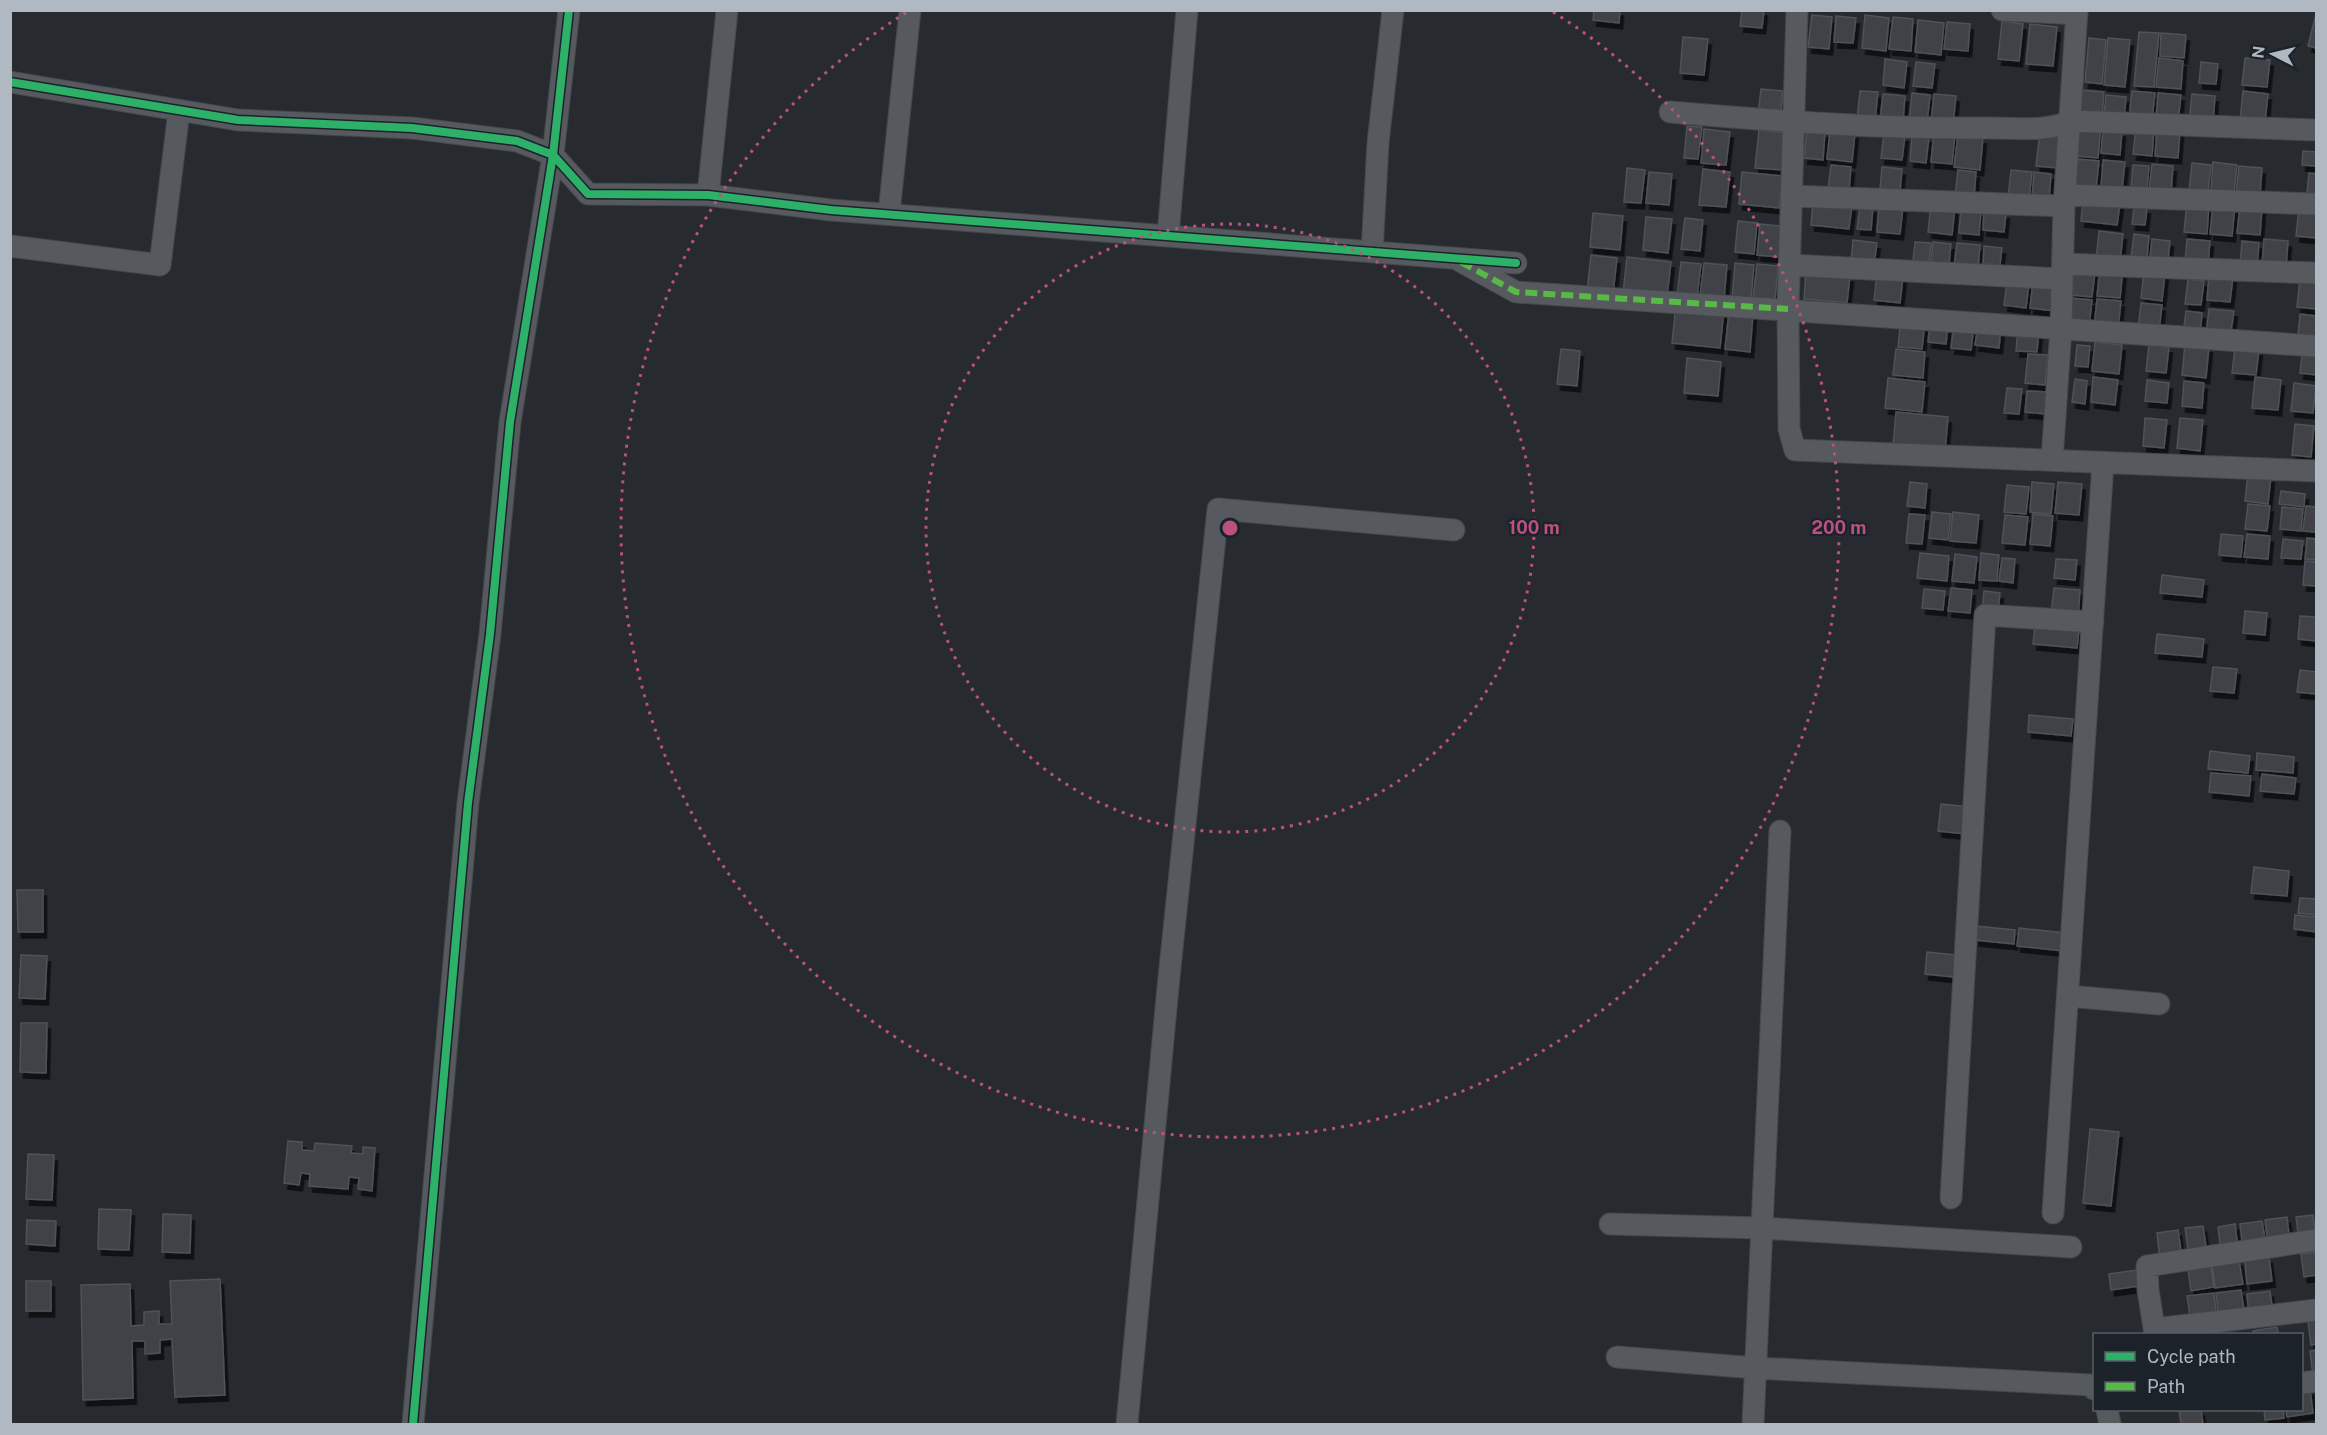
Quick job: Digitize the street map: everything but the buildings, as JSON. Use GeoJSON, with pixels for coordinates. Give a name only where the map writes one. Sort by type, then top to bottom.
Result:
{"type":"FeatureCollection","features":[{"type":"Feature","properties":{"kind":"street"},"geometry":{"type":"LineString","coordinates":[[413,1425],[468,803],[490,634],[510,422],[553,155],[569,10]]}},
{"type":"Feature","properties":{"kind":"street"},"geometry":{"type":"LineString","coordinates":[[708,195],[727,10]]}},
{"type":"Feature","properties":{"kind":"street"},"geometry":{"type":"LineString","coordinates":[[889,214],[910,10]]}},
{"type":"Feature","properties":{"kind":"street"},"geometry":{"type":"LineString","coordinates":[[1167,236],[1187,10]]}},
{"type":"Feature","properties":{"kind":"street"},"geometry":{"type":"LineString","coordinates":[[1372,252],[1378,143],[1393,10]]}},
{"type":"Feature","properties":{"kind":"street"},"geometry":{"type":"LineString","coordinates":[[1797,10],[1788,309],[1789,429],[1795,450],[2316,471]]}},
{"type":"Feature","properties":{"kind":"street"},"geometry":{"type":"LineString","coordinates":[[2002,10],[2077,12],[2064,201],[2061,328],[2052,460]]}},
{"type":"Feature","properties":{"kind":"street"},"geometry":{"type":"LineString","coordinates":[[10,82],[238,120],[411,128],[517,141],[553,155],[588,194],[708,195],[831,210],[1516,263]]}},
{"type":"Feature","properties":{"kind":"street"},"geometry":{"type":"LineString","coordinates":[[10,246],[160,265],[179,111]]}},
{"type":"Feature","properties":{"kind":"street"},"geometry":{"type":"LineString","coordinates":[[1670,112],[1793,122],[1978,128],[2057,128],[2071,121],[2316,130]]}},
{"type":"Feature","properties":{"kind":"street"},"geometry":{"type":"LineString","coordinates":[[1792,195],[2316,204]]}},
{"type":"Feature","properties":{"kind":"street"},"geometry":{"type":"LineString","coordinates":[[1455,258],[1516,292],[2316,346]]}},
{"type":"Feature","properties":{"kind":"street"},"geometry":{"type":"LineString","coordinates":[[1790,265],[2062,271],[2316,273]]}},
{"type":"Feature","properties":{"kind":"street"},"geometry":{"type":"LineString","coordinates":[[2053,1213],[2103,463]]}},
{"type":"Feature","properties":{"kind":"street"},"geometry":{"type":"LineString","coordinates":[[1127,1425],[1168,987],[1218,508],[1454,530]]}},
{"type":"Feature","properties":{"kind":"street"},"geometry":{"type":"LineString","coordinates":[[1951,1198],[1985,615],[2093,622]]}},
{"type":"Feature","properties":{"kind":"street"},"geometry":{"type":"LineString","coordinates":[[1753,1425],[1780,831]]}},
{"type":"Feature","properties":{"kind":"street"},"geometry":{"type":"LineString","coordinates":[[2068,996],[2159,1004]]}},
{"type":"Feature","properties":{"kind":"street"},"geometry":{"type":"LineString","coordinates":[[1610,1224],[1762,1228],[2071,1247]]}},
{"type":"Feature","properties":{"kind":"street"},"geometry":{"type":"LineString","coordinates":[[2316,1240],[2147,1266],[2154,1332],[2316,1310]]}},
{"type":"Feature","properties":{"kind":"street"},"geometry":{"type":"LineString","coordinates":[[1617,1357],[1756,1368],[2091,1384],[2093,1387]]}},
{"type":"Feature","properties":{"kind":"marked path"},"geometry":{"type":"LineString","coordinates":[[1461,262],[1516,292],[1788,309]]}},
{"type":"Feature","properties":{"kind":"cycle path"},"geometry":{"type":"LineString","coordinates":[[413,1424],[468,803],[490,634],[510,422],[553,155],[569,10]]}},
{"type":"Feature","properties":{"kind":"cycle path"},"geometry":{"type":"LineString","coordinates":[[10,82],[238,120],[412,128],[517,141],[553,155],[588,194],[708,195],[831,210],[1516,263]]}}]}
